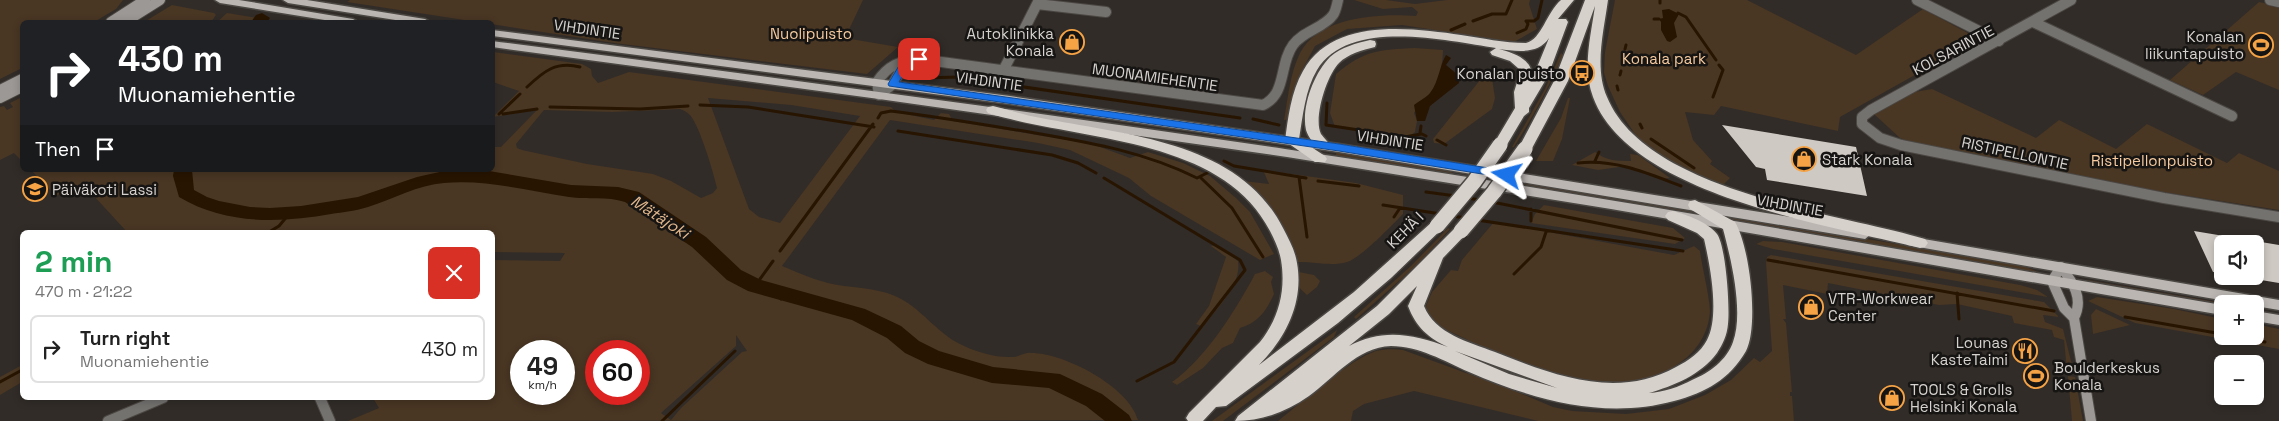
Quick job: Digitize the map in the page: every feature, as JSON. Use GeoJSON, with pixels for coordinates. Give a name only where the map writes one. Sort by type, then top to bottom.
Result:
{"type":"FeatureCollection","features":[{"type":"Feature","properties":{"kind":"highway","name":"KEHÄ I"},"geometry":{"type":"LineString","coordinates":[[1193,420],[1269,368],[1331,321],[1398,264],[1436,226],[1474,182],[1522,112],[1550,58],[1569,0]]}},
{"type":"Feature","properties":{"kind":"highway"},"geometry":{"type":"LineString","coordinates":[[1322,152],[1292,141],[1308,74],[1323,55],[1341,43],[1368,35],[1399,32],[1516,47],[1530,47],[1545,38],[1555,12],[1569,0]]}},
{"type":"Feature","properties":{"kind":"highway"},"geometry":{"type":"LineString","coordinates":[[1249,418],[1382,310],[1436,259],[1494,192],[1525,149],[1561,82],[1591,0]]}},
{"type":"Feature","properties":{"kind":"highway"},"geometry":{"type":"LineString","coordinates":[[1602,0],[1595,56],[1596,80],[1600,98],[1622,131],[1637,145],[1677,172],[1724,190],[1786,210],[1920,244]]}},
{"type":"Feature","properties":{"kind":"highway"},"geometry":{"type":"LineString","coordinates":[[1322,152],[1312,128],[1319,89],[1329,66],[1352,50],[1383,42],[1412,41],[1484,50],[1511,56],[1522,63],[1526,72],[1521,92],[1522,112]]}},
{"type":"Feature","properties":{"kind":"highway"},"geometry":{"type":"LineString","coordinates":[[993,110],[1040,123],[1164,147],[1202,161],[1228,176],[1252,194],[1278,228],[1288,255],[1291,276],[1286,309],[1277,332],[1253,362],[1193,420]]}},
{"type":"Feature","properties":{"kind":"highway"},"geometry":{"type":"LineString","coordinates":[[1249,418],[1291,399],[1355,350],[1374,342],[1391,340],[1419,343],[1526,388],[1576,403],[1626,406],[1676,398],[1716,376],[1726,367],[1742,341],[1746,322],[1736,244],[1730,226],[1695,205]]}},
{"type":"Feature","properties":{"kind":"highway"},"geometry":{"type":"LineString","coordinates":[[1436,259],[1416,306],[1423,321],[1437,333],[1461,345],[1558,383],[1587,389],[1637,388],[1673,378],[1700,360],[1711,350],[1721,322],[1721,303],[1711,237],[1702,229],[1673,216]]}},
{"type":"Feature","properties":{"kind":"main road"},"geometry":{"type":"LineString","coordinates":[[220,0],[341,20]]}},
{"type":"Feature","properties":{"kind":"main road"},"geometry":{"type":"LineString","coordinates":[[288,0],[413,20]]}},
{"type":"Feature","properties":{"kind":"main road","name":"VIHDINTIE"},"geometry":{"type":"LineString","coordinates":[[495,33],[893,84],[1292,141]]}},
{"type":"Feature","properties":{"kind":"main road","name":"VIHDINTIE"},"geometry":{"type":"LineString","coordinates":[[495,44],[1322,152],[1695,205],[2279,305]]}},
{"type":"Feature","properties":{"kind":"main road","name":"VIHDINTIE"},"geometry":{"type":"LineString","coordinates":[[1322,152],[1673,216],[2214,309]]}},
{"type":"Feature","properties":{"kind":"main road"},"geometry":{"type":"LineString","coordinates":[[2264,318],[2279,320]]}},
{"type":"Feature","properties":{"kind":"street"},"geometry":{"type":"LineString","coordinates":[[115,20],[146,0]]}},
{"type":"Feature","properties":{"kind":"street"},"geometry":{"type":"LineString","coordinates":[[128,20],[160,0]]}},
{"type":"Feature","properties":{"kind":"street","name":"MUONAMIEHENTIE"},"geometry":{"type":"LineString","coordinates":[[877,82],[889,65],[928,59],[1249,104],[1267,104],[1276,96],[1290,49],[1304,34],[1333,15],[1338,0]]}},
{"type":"Feature","properties":{"kind":"street"},"geometry":{"type":"LineString","coordinates":[[1916,0],[1999,41]]}},
{"type":"Feature","properties":{"kind":"street","name":"KOLSARINTIE"},"geometry":{"type":"LineString","coordinates":[[1867,130],[1861,120],[1864,114],[2071,0]]}},
{"type":"Feature","properties":{"kind":"street"},"geometry":{"type":"LineString","coordinates":[[2270,0],[2279,2]]}},
{"type":"Feature","properties":{"kind":"street"},"geometry":{"type":"LineString","coordinates":[[1004,69],[1038,2],[1106,12]]}},
{"type":"Feature","properties":{"kind":"street"},"geometry":{"type":"LineString","coordinates":[[2033,22],[2232,116]]}},
{"type":"Feature","properties":{"kind":"street"},"geometry":{"type":"LineString","coordinates":[[877,82],[879,95],[893,84],[906,61]]}},
{"type":"Feature","properties":{"kind":"street"},"geometry":{"type":"LineString","coordinates":[[0,90],[20,80]]}},
{"type":"Feature","properties":{"kind":"street"},"geometry":{"type":"LineString","coordinates":[[0,98],[20,88]]}},
{"type":"Feature","properties":{"kind":"street","name":"RISTIPELLONTIE"},"geometry":{"type":"LineString","coordinates":[[1867,130],[1880,138],[1901,145],[2164,198],[2279,217]]}},
{"type":"Feature","properties":{"kind":"street"},"geometry":{"type":"LineString","coordinates":[[2074,318],[2080,309],[2075,285],[2061,267],[2052,281],[2064,308],[2074,318],[2091,421]]}},
{"type":"Feature","properties":{"kind":"street"},"geometry":{"type":"LineString","coordinates":[[108,421],[158,400]]}},
{"type":"Feature","properties":{"kind":"street"},"geometry":{"type":"LineString","coordinates":[[321,400],[330,421]]}},
{"type":"Feature","properties":{"kind":"green space"},"geometry":{"type":"Polygon","coordinates":[[[0,0],[123,0],[116,9],[97,20],[20,20],[20,69],[0,79],[0,0]]]}},
{"type":"Feature","properties":{"kind":"green space","name":"Nuolipuisto"},"geometry":{"type":"Polygon","coordinates":[[[350,0],[863,0],[845,38],[898,47],[867,74],[614,43],[495,25],[495,20],[464,20],[347,2],[350,0]]]}},
{"type":"Feature","properties":{"kind":"green space"},"geometry":{"type":"Polygon","coordinates":[[[1354,0],[1386,0],[1415,4],[1447,0],[1530,0],[1529,4],[1537,29],[1514,42],[1402,25],[1347,29],[1315,46],[1301,72],[1289,119],[1284,120],[1294,69],[1300,53],[1309,41],[1321,31],[1336,24],[1352,20],[1386,15],[1416,16],[1418,12],[1412,7],[1383,9],[1354,0]]]}},
{"type":"Feature","properties":{"kind":"green space","name":"Konala park"},"geometry":{"type":"Polygon","coordinates":[[[1615,0],[1747,0],[1856,55],[1923,9],[1979,39],[1840,117],[1838,131],[1721,106],[1714,115],[1685,112],[1693,140],[1712,161],[1710,164],[1730,178],[1722,186],[1677,167],[1641,143],[1620,112],[1604,73],[1605,52],[1615,0]]]}},
{"type":"Feature","properties":{"kind":"green space"},"geometry":{"type":"Polygon","coordinates":[[[2259,2],[2279,6],[2279,90],[2236,72],[2203,95],[2170,80],[2259,2]]]}},
{"type":"Feature","properties":{"kind":"green space"},"geometry":{"type":"Polygon","coordinates":[[[172,5],[214,13],[216,15],[212,20],[147,20],[172,5]]]}},
{"type":"Feature","properties":{"kind":"green space"},"geometry":{"type":"Polygon","coordinates":[[[227,13],[269,20],[219,20],[227,13]]]}},
{"type":"Feature","properties":{"kind":"green space"},"geometry":{"type":"Polygon","coordinates":[[[1415,48],[1443,50],[1438,80],[1432,91],[1414,113],[1417,121],[1415,132],[1409,137],[1335,127],[1330,113],[1336,74],[1355,60],[1372,53],[1415,48]]]}},
{"type":"Feature","properties":{"kind":"green space"},"geometry":{"type":"Polygon","coordinates":[[[495,52],[582,64],[591,69],[592,76],[598,83],[629,72],[891,107],[896,112],[934,120],[941,113],[949,114],[953,121],[1092,144],[1130,158],[1148,152],[1183,163],[1210,176],[1250,212],[1274,254],[1260,260],[1151,196],[1129,178],[1070,150],[1038,143],[890,120],[782,266],[828,283],[879,291],[895,296],[913,307],[953,340],[980,352],[1007,357],[1029,353],[1045,355],[1077,365],[1109,384],[1132,408],[1138,420],[348,421],[379,408],[374,400],[495,400],[495,260],[560,261],[565,253],[495,252],[495,230],[125,230],[82,183],[56,196],[33,172],[495,172],[495,147],[501,147],[537,110],[495,117],[519,91],[495,83],[495,52]],[[708,98],[749,209],[759,217],[780,223],[860,116],[791,105],[708,98]],[[680,109],[612,112],[544,110],[516,144],[517,148],[522,150],[587,164],[653,174],[671,181],[701,198],[713,193],[717,188],[702,139],[688,113],[680,109]],[[736,335],[736,346],[661,413],[671,420],[681,408],[742,352],[747,351],[736,335]]]}},
{"type":"Feature","properties":{"kind":"green space"},"geometry":{"type":"Polygon","coordinates":[[[1561,53],[1563,55],[1552,79],[1528,124],[1514,147],[1512,147],[1545,89],[1561,53]]]}},
{"type":"Feature","properties":{"kind":"green space"},"geometry":{"type":"Polygon","coordinates":[[[1488,70],[1491,72],[1495,98],[1492,109],[1444,144],[1434,143],[1433,139],[1488,70]]]}},
{"type":"Feature","properties":{"kind":"green space","name":"Ristipellonpuisto"},"geometry":{"type":"Polygon","coordinates":[[[1932,89],[2036,138],[2059,120],[2116,149],[2147,124],[2227,163],[2239,153],[2279,171],[2279,210],[2144,189],[1910,142],[1900,138],[1875,115],[1875,112],[1909,93],[1932,89]]]}},
{"type":"Feature","properties":{"kind":"green space"},"geometry":{"type":"Polygon","coordinates":[[[20,98],[20,159],[14,153],[0,160],[0,107],[4,106],[7,110],[13,107],[10,103],[20,98]]]}},
{"type":"Feature","properties":{"kind":"green space"},"geometry":{"type":"Polygon","coordinates":[[[1568,98],[1570,98],[1562,139],[1553,161],[1536,161],[1561,118],[1568,98]]]}},
{"type":"Feature","properties":{"kind":"green space"},"geometry":{"type":"Polygon","coordinates":[[[1337,152],[1454,170],[1451,174],[1335,156],[1337,152]]]}},
{"type":"Feature","properties":{"kind":"green space"},"geometry":{"type":"Polygon","coordinates":[[[1595,152],[1608,159],[1621,161],[1631,161],[1630,154],[1638,155],[1670,178],[1661,179],[1626,166],[1598,170],[1572,165],[1595,152]]]}},
{"type":"Feature","properties":{"kind":"green space"},"geometry":{"type":"Polygon","coordinates":[[[1263,170],[1356,183],[1403,195],[1403,214],[1368,248],[1347,262],[1335,264],[1296,262],[1287,238],[1276,217],[1243,181],[1269,184],[1263,170]]]}},
{"type":"Feature","properties":{"kind":"green space"},"geometry":{"type":"Polygon","coordinates":[[[1524,181],[1687,209],[1701,215],[1521,186],[1524,181]]]}},
{"type":"Feature","properties":{"kind":"green space"},"geometry":{"type":"Polygon","coordinates":[[[1544,205],[1673,228],[1685,238],[1675,244],[1531,223],[1535,214],[1544,205]]]}},
{"type":"Feature","properties":{"kind":"green space"},"geometry":{"type":"Polygon","coordinates":[[[1725,215],[2021,265],[2043,274],[1731,221],[1725,215]]]}},
{"type":"Feature","properties":{"kind":"green space"},"geometry":{"type":"Polygon","coordinates":[[[1494,222],[1674,255],[1694,246],[1700,251],[1710,305],[1705,333],[1697,347],[1681,362],[1653,377],[1623,384],[1592,383],[1560,377],[1528,367],[1441,327],[1430,317],[1426,306],[1432,292],[1451,270],[1458,271],[1462,260],[1494,222]]]}},
{"type":"Feature","properties":{"kind":"green space"},"geometry":{"type":"Polygon","coordinates":[[[1448,228],[1450,229],[1416,266],[1356,319],[1354,317],[1412,265],[1448,228]]]}},
{"type":"Feature","properties":{"kind":"green space"},"geometry":{"type":"Polygon","coordinates":[[[1763,241],[1782,242],[2020,285],[2037,290],[2048,297],[1773,249],[1756,244],[1763,241]]]}},
{"type":"Feature","properties":{"kind":"green space"},"geometry":{"type":"Polygon","coordinates":[[[1216,245],[1238,261],[1238,270],[1232,288],[1203,327],[1196,324],[1209,306],[1226,257],[1211,246],[1216,245]]]}},
{"type":"Feature","properties":{"kind":"green space"},"geometry":{"type":"Polygon","coordinates":[[[1771,255],[2044,302],[2059,317],[2043,315],[2045,322],[2063,329],[2074,373],[2067,371],[2064,340],[2054,337],[2052,330],[2014,323],[2012,316],[1957,304],[1939,305],[1828,283],[1827,294],[1783,285],[1786,319],[1783,319],[1786,323],[1792,392],[1790,392],[1790,396],[1792,396],[1794,421],[1538,421],[1414,391],[1364,404],[1353,411],[1351,421],[1278,421],[1353,363],[1376,351],[1389,349],[1403,350],[1510,389],[1553,407],[1572,411],[1626,414],[1669,409],[1705,395],[1731,380],[1754,358],[1760,362],[1772,351],[1766,263],[1767,257],[1771,255]]]}},
{"type":"Feature","properties":{"kind":"green space"},"geometry":{"type":"Polygon","coordinates":[[[1265,271],[1273,277],[1271,282],[1274,294],[1261,315],[1252,323],[1240,328],[1233,343],[1222,348],[1203,368],[1177,385],[1172,382],[1196,360],[1219,333],[1255,274],[1265,271]]]}},
{"type":"Feature","properties":{"kind":"green space"},"geometry":{"type":"Polygon","coordinates":[[[1299,272],[1314,275],[1320,281],[1317,287],[1307,295],[1298,286],[1299,272]]]}},
{"type":"Feature","properties":{"kind":"green space"},"geometry":{"type":"Polygon","coordinates":[[[2085,280],[2214,302],[2214,304],[2085,280]]]}},
{"type":"Feature","properties":{"kind":"green space"},"geometry":{"type":"Polygon","coordinates":[[[2097,297],[2214,317],[2214,337],[2135,323],[2088,301],[2097,297]]]}},
{"type":"Feature","properties":{"kind":"green space"},"geometry":{"type":"Polygon","coordinates":[[[2096,309],[2130,325],[2093,334],[2091,315],[2096,309]]]}},
{"type":"Feature","properties":{"kind":"green space"},"geometry":{"type":"Polygon","coordinates":[[[2264,326],[2279,329],[2279,349],[2257,345],[2264,345],[2264,326]]]}},
{"type":"Feature","properties":{"kind":"green space"},"geometry":{"type":"Polygon","coordinates":[[[1337,330],[1334,337],[1223,421],[1212,421],[1337,330]]]}},
{"type":"Feature","properties":{"kind":"green space"},"geometry":{"type":"Polygon","coordinates":[[[20,366],[20,383],[0,395],[0,377],[20,366]]]}},
{"type":"Feature","properties":{"kind":"green space"},"geometry":{"type":"Polygon","coordinates":[[[2068,376],[2075,377],[2083,421],[2072,421],[2068,376]]]}},
{"type":"Feature","properties":{"kind":"shaded area"},"geometry":{"type":"Polygon","coordinates":[[[1669,9],[1679,14],[1674,23],[1677,37],[1670,42],[1667,41],[1661,30],[1659,19],[1663,18],[1662,10],[1669,9]]]}},
{"type":"Feature","properties":{"kind":"shaded area"},"geometry":{"type":"Polygon","coordinates":[[[1446,55],[1451,58],[1446,65],[1458,75],[1459,83],[1430,106],[1425,121],[1417,121],[1414,105],[1429,94],[1433,88],[1446,55]]]}},
{"type":"Feature","properties":{"kind":"building","name":"Stark Konala"},"geometry":{"type":"Polygon","coordinates":[[[1722,125],[1856,147],[1867,196],[1767,180],[1765,169],[1756,167],[1722,125]]]}},
{"type":"Feature","properties":{"kind":"building"},"geometry":{"type":"Polygon","coordinates":[[[2194,231],[2218,235],[2214,235],[2213,272],[2194,231]]]}},
{"type":"Feature","properties":{"kind":"building"},"geometry":{"type":"Polygon","coordinates":[[[2264,242],[2279,245],[2279,283],[2264,280],[2264,242]]]}},
{"type":"Feature","properties":{"kind":"waterway"},"geometry":{"type":"LineString","coordinates":[[1473,21],[1492,14],[1506,14],[1512,0]]}},
{"type":"Feature","properties":{"kind":"waterway"},"geometry":{"type":"LineString","coordinates":[[1517,33],[1526,29],[1528,24],[1526,21],[1534,21],[1538,18],[1542,0]]}},
{"type":"Feature","properties":{"kind":"waterway"},"geometry":{"type":"LineString","coordinates":[[1678,13],[1686,17],[1716,60]]}},
{"type":"Feature","properties":{"kind":"waterway"},"geometry":{"type":"LineString","coordinates":[[1654,19],[1659,19]]}},
{"type":"Feature","properties":{"kind":"waterway"},"geometry":{"type":"LineString","coordinates":[[1451,30],[1465,24]]}},
{"type":"Feature","properties":{"kind":"waterway"},"geometry":{"type":"LineString","coordinates":[[1625,49],[1626,45]]}},
{"type":"Feature","properties":{"kind":"waterway"},"geometry":{"type":"LineString","coordinates":[[527,87],[539,76],[557,66],[572,65],[580,67]]}},
{"type":"Feature","properties":{"kind":"waterway"},"geometry":{"type":"LineString","coordinates":[[1713,97],[1723,70],[1719,65]]}},
{"type":"Feature","properties":{"kind":"waterway"},"geometry":{"type":"LineString","coordinates":[[1620,75],[1621,71]]}},
{"type":"Feature","properties":{"kind":"waterway"},"geometry":{"type":"LineString","coordinates":[[922,78],[959,77],[983,80]]}},
{"type":"Feature","properties":{"kind":"waterway"},"geometry":{"type":"LineString","coordinates":[[1003,84],[1240,118]]}},
{"type":"Feature","properties":{"kind":"waterway"},"geometry":{"type":"LineString","coordinates":[[1617,86],[1618,90]]}},
{"type":"Feature","properties":{"kind":"waterway"},"geometry":{"type":"LineString","coordinates":[[499,114],[520,94]]}},
{"type":"Feature","properties":{"kind":"waterway"},"geometry":{"type":"LineString","coordinates":[[1327,103],[1326,125],[1405,137],[1421,134]]}},
{"type":"Feature","properties":{"kind":"waterway"},"geometry":{"type":"LineString","coordinates":[[700,105],[748,107],[871,127]]}},
{"type":"Feature","properties":{"kind":"waterway"},"geometry":{"type":"LineString","coordinates":[[550,107],[640,109],[688,106]]}},
{"type":"Feature","properties":{"kind":"waterway"},"geometry":{"type":"LineString","coordinates":[[503,114],[537,109]]}},
{"type":"Feature","properties":{"kind":"waterway"},"geometry":{"type":"LineString","coordinates":[[878,118],[881,113],[891,111],[1035,133],[1138,155],[1158,161],[1197,178],[1207,173]]}},
{"type":"Feature","properties":{"kind":"waterway"},"geometry":{"type":"LineString","coordinates":[[1253,119],[1279,125]]}},
{"type":"Feature","properties":{"kind":"waterway"},"geometry":{"type":"LineString","coordinates":[[1640,124],[1642,128]]}},
{"type":"Feature","properties":{"kind":"waterway"},"geometry":{"type":"LineString","coordinates":[[1421,126],[1420,133],[1426,136]]}},
{"type":"Feature","properties":{"kind":"waterway"},"geometry":{"type":"LineString","coordinates":[[780,251],[871,127]]}},
{"type":"Feature","properties":{"kind":"waterway"},"geometry":{"type":"LineString","coordinates":[[898,131],[1052,155],[1078,163],[1096,173]]}},
{"type":"Feature","properties":{"kind":"waterway"},"geometry":{"type":"LineString","coordinates":[[1651,139],[1694,168]]}},
{"type":"Feature","properties":{"kind":"waterway"},"geometry":{"type":"LineString","coordinates":[[1437,140],[1446,145]]}},
{"type":"Feature","properties":{"kind":"waterway"},"geometry":{"type":"LineString","coordinates":[[1595,161],[1599,152]]}},
{"type":"Feature","properties":{"kind":"waterway"},"geometry":{"type":"LineString","coordinates":[[1224,161],[1234,166],[1306,178]]}},
{"type":"Feature","properties":{"kind":"waterway"},"geometry":{"type":"LineString","coordinates":[[1578,163],[1592,162],[1618,165],[1681,186]]}},
{"type":"Feature","properties":{"kind":"waterway","name":"Mätäjoki"},"geometry":{"type":"LineString","coordinates":[[183,172],[186,193],[201,202],[250,214],[270,215],[301,213],[360,203],[423,181],[444,177],[489,177],[571,191],[618,193],[632,197],[699,242],[734,275],[755,286],[858,314],[894,332],[912,347],[935,358],[955,362],[992,375],[1052,380],[1094,400],[1121,421]]}},
{"type":"Feature","properties":{"kind":"waterway"},"geometry":{"type":"LineString","coordinates":[[1299,177],[1307,237]]}},
{"type":"Feature","properties":{"kind":"waterway"},"geometry":{"type":"LineString","coordinates":[[1104,178],[1240,260],[1245,270],[1174,362],[1137,381]]}},
{"type":"Feature","properties":{"kind":"waterway"},"geometry":{"type":"LineString","coordinates":[[1201,178],[1232,208],[1263,257]]}},
{"type":"Feature","properties":{"kind":"waterway"},"geometry":{"type":"LineString","coordinates":[[1318,181],[1359,186]]}},
{"type":"Feature","properties":{"kind":"waterway"},"geometry":{"type":"LineString","coordinates":[[1426,192],[1456,196]]}},
{"type":"Feature","properties":{"kind":"waterway"},"geometry":{"type":"LineString","coordinates":[[1467,198],[1480,200]]}},
{"type":"Feature","properties":{"kind":"waterway"},"geometry":{"type":"LineString","coordinates":[[1492,202],[1531,210]]}},
{"type":"Feature","properties":{"kind":"waterway"},"geometry":{"type":"LineString","coordinates":[[1383,205],[1441,214]]}},
{"type":"Feature","properties":{"kind":"waterway"},"geometry":{"type":"LineString","coordinates":[[1394,217],[1400,208]]}},
{"type":"Feature","properties":{"kind":"waterway"},"geometry":{"type":"LineString","coordinates":[[1531,210],[1682,240]]}},
{"type":"Feature","properties":{"kind":"waterway"},"geometry":{"type":"LineString","coordinates":[[1531,210],[1531,221]]}},
{"type":"Feature","properties":{"kind":"waterway"},"geometry":{"type":"LineString","coordinates":[[272,230],[279,226],[289,214]]}},
{"type":"Feature","properties":{"kind":"waterway"},"geometry":{"type":"LineString","coordinates":[[1452,216],[1466,218]]}},
{"type":"Feature","properties":{"kind":"waterway"},"geometry":{"type":"LineString","coordinates":[[1477,220],[1683,251]]}},
{"type":"Feature","properties":{"kind":"waterway"},"geometry":{"type":"LineString","coordinates":[[1514,274],[1541,247],[1546,232]]}},
{"type":"Feature","properties":{"kind":"waterway"},"geometry":{"type":"LineString","coordinates":[[1768,260],[1957,294]]}},
{"type":"Feature","properties":{"kind":"waterway"},"geometry":{"type":"LineString","coordinates":[[755,286],[773,261]]}},
{"type":"Feature","properties":{"kind":"waterway","name":"Mätäjoki"},"geometry":{"type":"LineString","coordinates":[[781,299],[785,294]]}},
{"type":"Feature","properties":{"kind":"waterway"},"geometry":{"type":"LineString","coordinates":[[1957,294],[2054,311]]}},
{"type":"Feature","properties":{"kind":"waterway"},"geometry":{"type":"LineString","coordinates":[[1957,294],[1959,319]]}},
{"type":"Feature","properties":{"kind":"waterway"},"geometry":{"type":"LineString","coordinates":[[2125,317],[2214,333]]}},
{"type":"Feature","properties":{"kind":"waterway"},"geometry":{"type":"LineString","coordinates":[[662,421],[735,351]]}},
{"type":"Feature","properties":{"kind":"waterway"},"geometry":{"type":"LineString","coordinates":[[0,382],[20,371]]}},
{"type":"Feature","properties":{"kind":"place","name":"Autoklinikka Konala"},"geometry":{"type":"Point","coordinates":[1072,42]}},
{"type":"Feature","properties":{"kind":"place","name":"Konalan liikuntapuisto"},"geometry":{"type":"Point","coordinates":[2261,45]}},
{"type":"Feature","properties":{"kind":"place","name":"Konalan puisto"},"geometry":{"type":"Point","coordinates":[1582,73]}},
{"type":"Feature","properties":{"kind":"place","name":"Stark Konala"},"geometry":{"type":"Point","coordinates":[1804,159]}},
{"type":"Feature","properties":{"kind":"place","name":"Päiväkoti Lassi"},"geometry":{"type":"Point","coordinates":[35,189]}},
{"type":"Feature","properties":{"kind":"place","name":"VTR-Workwear Center"},"geometry":{"type":"Point","coordinates":[1811,307]}},
{"type":"Feature","properties":{"kind":"place","name":"Lounas KasteTaimi"},"geometry":{"type":"Point","coordinates":[2025,351]}},
{"type":"Feature","properties":{"kind":"place","name":"Boulderkeskus Konala"},"geometry":{"type":"Point","coordinates":[2036,376]}},
{"type":"Feature","properties":{"kind":"place","name":"TOOLS & Grolls Helsinki Konala"},"geometry":{"type":"Point","coordinates":[1892,398]}},
{"type":"Feature","properties":{"kind":"route"},"geometry":{"type":"LineString","coordinates":[[919,59],[906,61],[893,84],[1339,148],[1507,175]]}}]}
